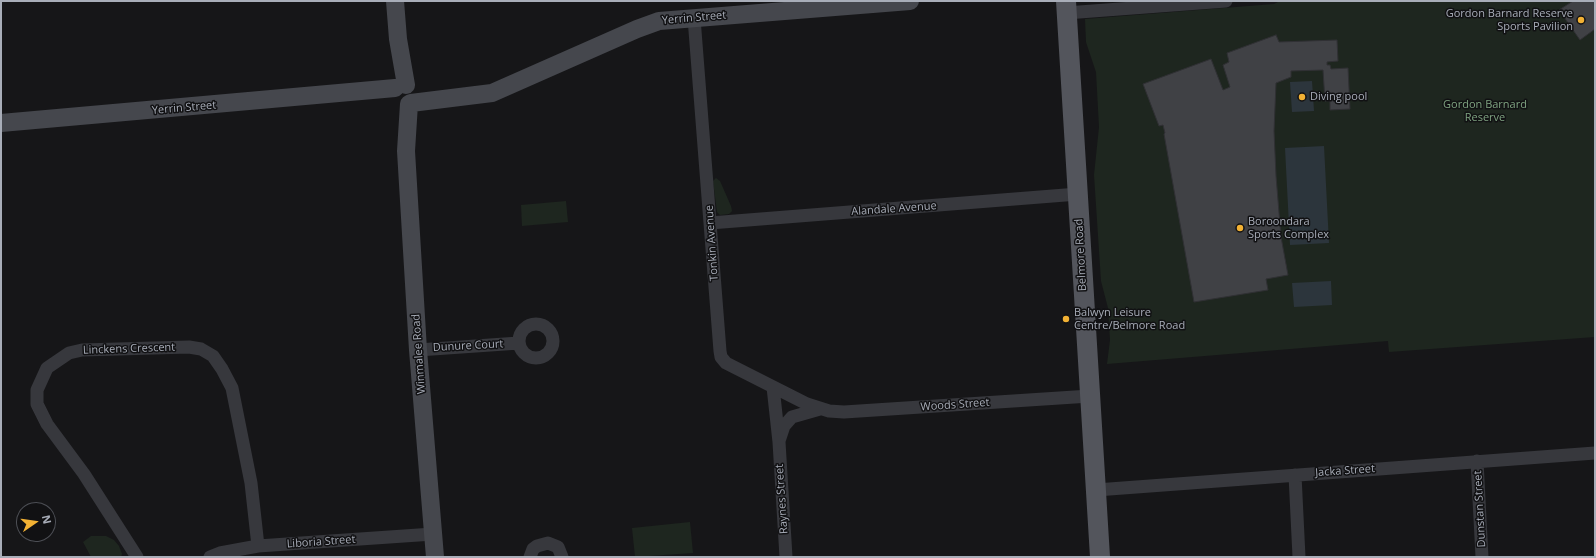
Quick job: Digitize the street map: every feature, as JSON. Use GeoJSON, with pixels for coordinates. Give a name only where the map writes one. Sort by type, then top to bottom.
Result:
{"type":"FeatureCollection","features":[{"type":"Feature","properties":{"kind":"main road","name":"Belmore Road"},"geometry":{"type":"LineString","coordinates":[[1066,7],[1100,557]]}},
{"type":"Feature","properties":{"kind":"street","name":"Winmalee Road"},"geometry":{"type":"LineString","coordinates":[[395,1],[418,350],[435,557]]}},
{"type":"Feature","properties":{"kind":"street","name":"Yerrin Street"},"geometry":{"type":"LineString","coordinates":[[1,123],[366,92],[444,98],[492,93],[652,23],[694,18],[910,1]]}},
{"type":"Feature","properties":{"kind":"street"},"geometry":{"type":"LineString","coordinates":[[1066,7],[1226,1]]}},
{"type":"Feature","properties":{"kind":"street","name":"Tonkin Avenue"},"geometry":{"type":"LineString","coordinates":[[694,18],[721,357],[732,367],[820,409]]}},
{"type":"Feature","properties":{"kind":"street","name":"Alandale Avenue"},"geometry":{"type":"LineString","coordinates":[[710,223],[1078,194]]}},
{"type":"Feature","properties":{"kind":"street","name":"Dunure Court"},"geometry":{"type":"LineString","coordinates":[[418,350],[519,343]]}},
{"type":"Feature","properties":{"kind":"street","name":"Linckens Crescent"},"geometry":{"type":"LineString","coordinates":[[137,557],[84,474],[47,424],[37,404],[37,390],[47,368],[69,353],[82,350],[189,347],[201,349],[212,356],[222,369],[232,388],[252,483],[258,546]]}},
{"type":"Feature","properties":{"kind":"street","name":"Raynes Street"},"geometry":{"type":"LineString","coordinates":[[773,387],[779,442],[786,557]]}},
{"type":"Feature","properties":{"kind":"street","name":"Woods Street"},"geometry":{"type":"LineString","coordinates":[[820,409],[844,412],[1090,396]]}},
{"type":"Feature","properties":{"kind":"street","name":"Raynes Street"},"geometry":{"type":"LineString","coordinates":[[779,442],[784,426],[792,417],[820,409]]}},
{"type":"Feature","properties":{"kind":"street","name":"Jacka Street"},"geometry":{"type":"LineString","coordinates":[[1096,490],[1595,453]]}},
{"type":"Feature","properties":{"kind":"street","name":"Dunstan Street"},"geometry":{"type":"LineString","coordinates":[[1477,461],[1482,557]]}},
{"type":"Feature","properties":{"kind":"street"},"geometry":{"type":"LineString","coordinates":[[1294,475],[1299,557]]}},
{"type":"Feature","properties":{"kind":"street","name":"Liboria Street"},"geometry":{"type":"LineString","coordinates":[[210,557],[220,553],[258,546],[433,534]]}},
{"type":"Feature","properties":{"kind":"street"},"geometry":{"type":"LineString","coordinates":[[530,557],[533,549],[537,546],[548,543],[558,548],[562,557]]}},
{"type":"Feature","properties":{"kind":"green space","name":"Gordon Barnard Reserve"},"geometry":{"type":"Polygon","coordinates":[[[1280,1],[1595,1],[1595,337],[1389,352],[1388,341],[1107,364],[1110,340],[1108,308],[1101,281],[1094,175],[1099,127],[1096,72],[1086,42],[1085,19],[1274,4],[1280,1]]]}},
{"type":"Feature","properties":{"kind":"green space"},"geometry":{"type":"Polygon","coordinates":[[[716,178],[720,181],[731,206],[732,211],[729,214],[720,215],[717,212],[713,181],[716,178]]]}},
{"type":"Feature","properties":{"kind":"green space"},"geometry":{"type":"Polygon","coordinates":[[[566,201],[568,222],[522,226],[521,205],[566,201]]]}},
{"type":"Feature","properties":{"kind":"green space"},"geometry":{"type":"Polygon","coordinates":[[[690,522],[693,553],[635,557],[632,528],[690,522]]]}},
{"type":"Feature","properties":{"kind":"green space"},"geometry":{"type":"Polygon","coordinates":[[[91,536],[106,536],[114,540],[119,546],[122,554],[121,557],[91,557],[83,542],[91,536]]]}},
{"type":"Feature","properties":{"kind":"shaded area","name":"Diving pool"},"geometry":{"type":"Polygon","coordinates":[[[1312,81],[1314,111],[1292,112],[1290,82],[1312,81]]]}},
{"type":"Feature","properties":{"kind":"shaded area"},"geometry":{"type":"Polygon","coordinates":[[[1324,146],[1329,243],[1290,245],[1285,148],[1324,146]]]}},
{"type":"Feature","properties":{"kind":"shaded area"},"geometry":{"type":"Polygon","coordinates":[[[1331,281],[1332,305],[1294,307],[1292,283],[1331,281]]]}},
{"type":"Feature","properties":{"kind":"building","name":"Gordon Barnard Reserve Sports Pavilion"},"geometry":{"type":"Polygon","coordinates":[[[1573,1],[1595,1],[1595,29],[1580,40],[1559,10],[1573,1]]]}},
{"type":"Feature","properties":{"kind":"building"},"geometry":{"type":"Polygon","coordinates":[[[1276,35],[1279,42],[1337,40],[1338,61],[1327,62],[1327,65],[1330,65],[1331,69],[1348,68],[1350,109],[1330,110],[1330,101],[1325,101],[1323,70],[1291,71],[1291,77],[1276,83],[1274,131],[1276,176],[1281,237],[1288,275],[1266,279],[1268,290],[1194,302],[1165,133],[1163,125],[1159,126],[1143,84],[1211,59],[1223,90],[1230,87],[1223,65],[1229,62],[1227,53],[1276,35]]]}},
{"type":"Feature","properties":{"kind":"place","name":"Gordon Barnard Reserve Sports Pavilion"},"geometry":{"type":"Point","coordinates":[1581,20]}},
{"type":"Feature","properties":{"kind":"place","name":"Diving pool"},"geometry":{"type":"Point","coordinates":[1302,97]}},
{"type":"Feature","properties":{"kind":"place","name":"Boroondara Sports Complex"},"geometry":{"type":"Point","coordinates":[1240,228]}},
{"type":"Feature","properties":{"kind":"place","name":"Balwyn Leisure Centre/Belmore Road"},"geometry":{"type":"Point","coordinates":[1066,319]}}]}
